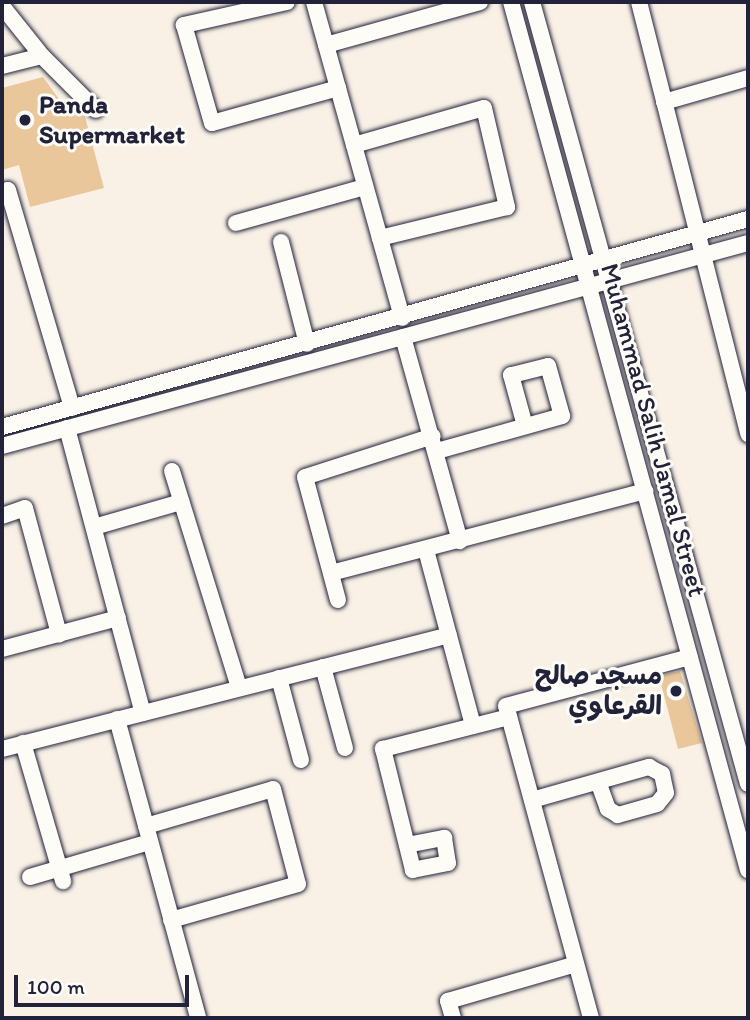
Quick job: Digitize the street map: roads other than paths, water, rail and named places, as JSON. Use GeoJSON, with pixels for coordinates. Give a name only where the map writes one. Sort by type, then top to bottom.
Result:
{"type":"FeatureCollection","features":[{"type":"Feature","properties":{"kind":"street"},"geometry":{"type":"LineString","coordinates":[[287,2],[184,25],[212,123],[338,89]]}},
{"type":"Feature","properties":{"kind":"street"},"geometry":{"type":"LineString","coordinates":[[314,2],[402,318]]}},
{"type":"Feature","properties":{"kind":"street"},"geometry":{"type":"LineString","coordinates":[[326,45],[480,2]]}},
{"type":"Feature","properties":{"kind":"street","name":"Muhammad Salih Jamal Street"},"geometry":{"type":"LineString","coordinates":[[510,2],[748,870]]}},
{"type":"Feature","properties":{"kind":"street","name":"Muhammad Salih Jamal Street"},"geometry":{"type":"LineString","coordinates":[[532,2],[748,784]]}},
{"type":"Feature","properties":{"kind":"street"},"geometry":{"type":"LineString","coordinates":[[639,2],[703,256],[742,379],[748,434]]}},
{"type":"Feature","properties":{"kind":"street"},"geometry":{"type":"LineString","coordinates":[[2,6],[42,57],[96,110]]}},
{"type":"Feature","properties":{"kind":"street"},"geometry":{"type":"LineString","coordinates":[[2,66],[42,57]]}},
{"type":"Feature","properties":{"kind":"street"},"geometry":{"type":"LineString","coordinates":[[664,102],[748,78]]}},
{"type":"Feature","properties":{"kind":"street"},"geometry":{"type":"LineString","coordinates":[[354,145],[484,107],[507,207],[380,239]]}},
{"type":"Feature","properties":{"kind":"street"},"geometry":{"type":"LineString","coordinates":[[236,223],[365,187]]}},
{"type":"Feature","properties":{"kind":"street"},"geometry":{"type":"LineString","coordinates":[[2,192],[8,190],[72,408]]}},
{"type":"Feature","properties":{"kind":"street"},"geometry":{"type":"LineString","coordinates":[[2,427],[402,318],[748,219]]}},
{"type":"Feature","properties":{"kind":"street"},"geometry":{"type":"LineString","coordinates":[[281,242],[307,344]]}},
{"type":"Feature","properties":{"kind":"street"},"geometry":{"type":"LineString","coordinates":[[2,446],[748,243]]}},
{"type":"Feature","properties":{"kind":"street"},"geometry":{"type":"LineString","coordinates":[[403,337],[460,541]]}},
{"type":"Feature","properties":{"kind":"street"},"geometry":{"type":"LineString","coordinates":[[338,600],[305,477],[435,444],[525,426]]}},
{"type":"Feature","properties":{"kind":"street"},"geometry":{"type":"LineString","coordinates":[[67,428],[143,713]]}},
{"type":"Feature","properties":{"kind":"street"},"geometry":{"type":"LineString","coordinates":[[172,471],[239,688]]}},
{"type":"Feature","properties":{"kind":"street"},"geometry":{"type":"LineString","coordinates":[[331,573],[645,491]]}},
{"type":"Feature","properties":{"kind":"street"},"geometry":{"type":"LineString","coordinates":[[94,527],[181,502]]}},
{"type":"Feature","properties":{"kind":"street"},"geometry":{"type":"LineString","coordinates":[[2,516],[25,508],[59,634]]}},
{"type":"Feature","properties":{"kind":"street"},"geometry":{"type":"LineString","coordinates":[[426,550],[474,726]]}},
{"type":"Feature","properties":{"kind":"street"},"geometry":{"type":"LineString","coordinates":[[2,649],[118,618]]}},
{"type":"Feature","properties":{"kind":"street"},"geometry":{"type":"LineString","coordinates":[[2,749],[449,635]]}},
{"type":"Feature","properties":{"kind":"street"},"geometry":{"type":"LineString","coordinates":[[591,1018],[506,706],[690,657]]}},
{"type":"Feature","properties":{"kind":"street"},"geometry":{"type":"LineString","coordinates":[[323,667],[345,748]]}},
{"type":"Feature","properties":{"kind":"street"},"geometry":{"type":"LineString","coordinates":[[279,678],[301,760]]}},
{"type":"Feature","properties":{"kind":"street"},"geometry":{"type":"LineString","coordinates":[[407,845],[383,749],[509,717]]}},
{"type":"Feature","properties":{"kind":"street"},"geometry":{"type":"LineString","coordinates":[[117,719],[198,1018]]}},
{"type":"Feature","properties":{"kind":"street"},"geometry":{"type":"LineString","coordinates":[[23,743],[61,875]]}},
{"type":"Feature","properties":{"kind":"street"},"geometry":{"type":"LineString","coordinates":[[532,800],[598,782]]}},
{"type":"Feature","properties":{"kind":"street"},"geometry":{"type":"LineString","coordinates":[[146,825],[273,789],[298,884],[171,920]]}},
{"type":"Feature","properties":{"kind":"street"},"geometry":{"type":"LineString","coordinates":[[30,877],[61,875],[150,842]]}},
{"type":"Feature","properties":{"kind":"street"},"geometry":{"type":"LineString","coordinates":[[453,1018],[448,1001],[576,964]]}},
{"type":"Feature","properties":{"kind":"place","name":"Panda Supermarket"},"geometry":{"type":"Point","coordinates":[25,120]}},
{"type":"Feature","properties":{"kind":"place","name":"مسجد صالح القرعاوي"},"geometry":{"type":"Point","coordinates":[676,691]}}]}
